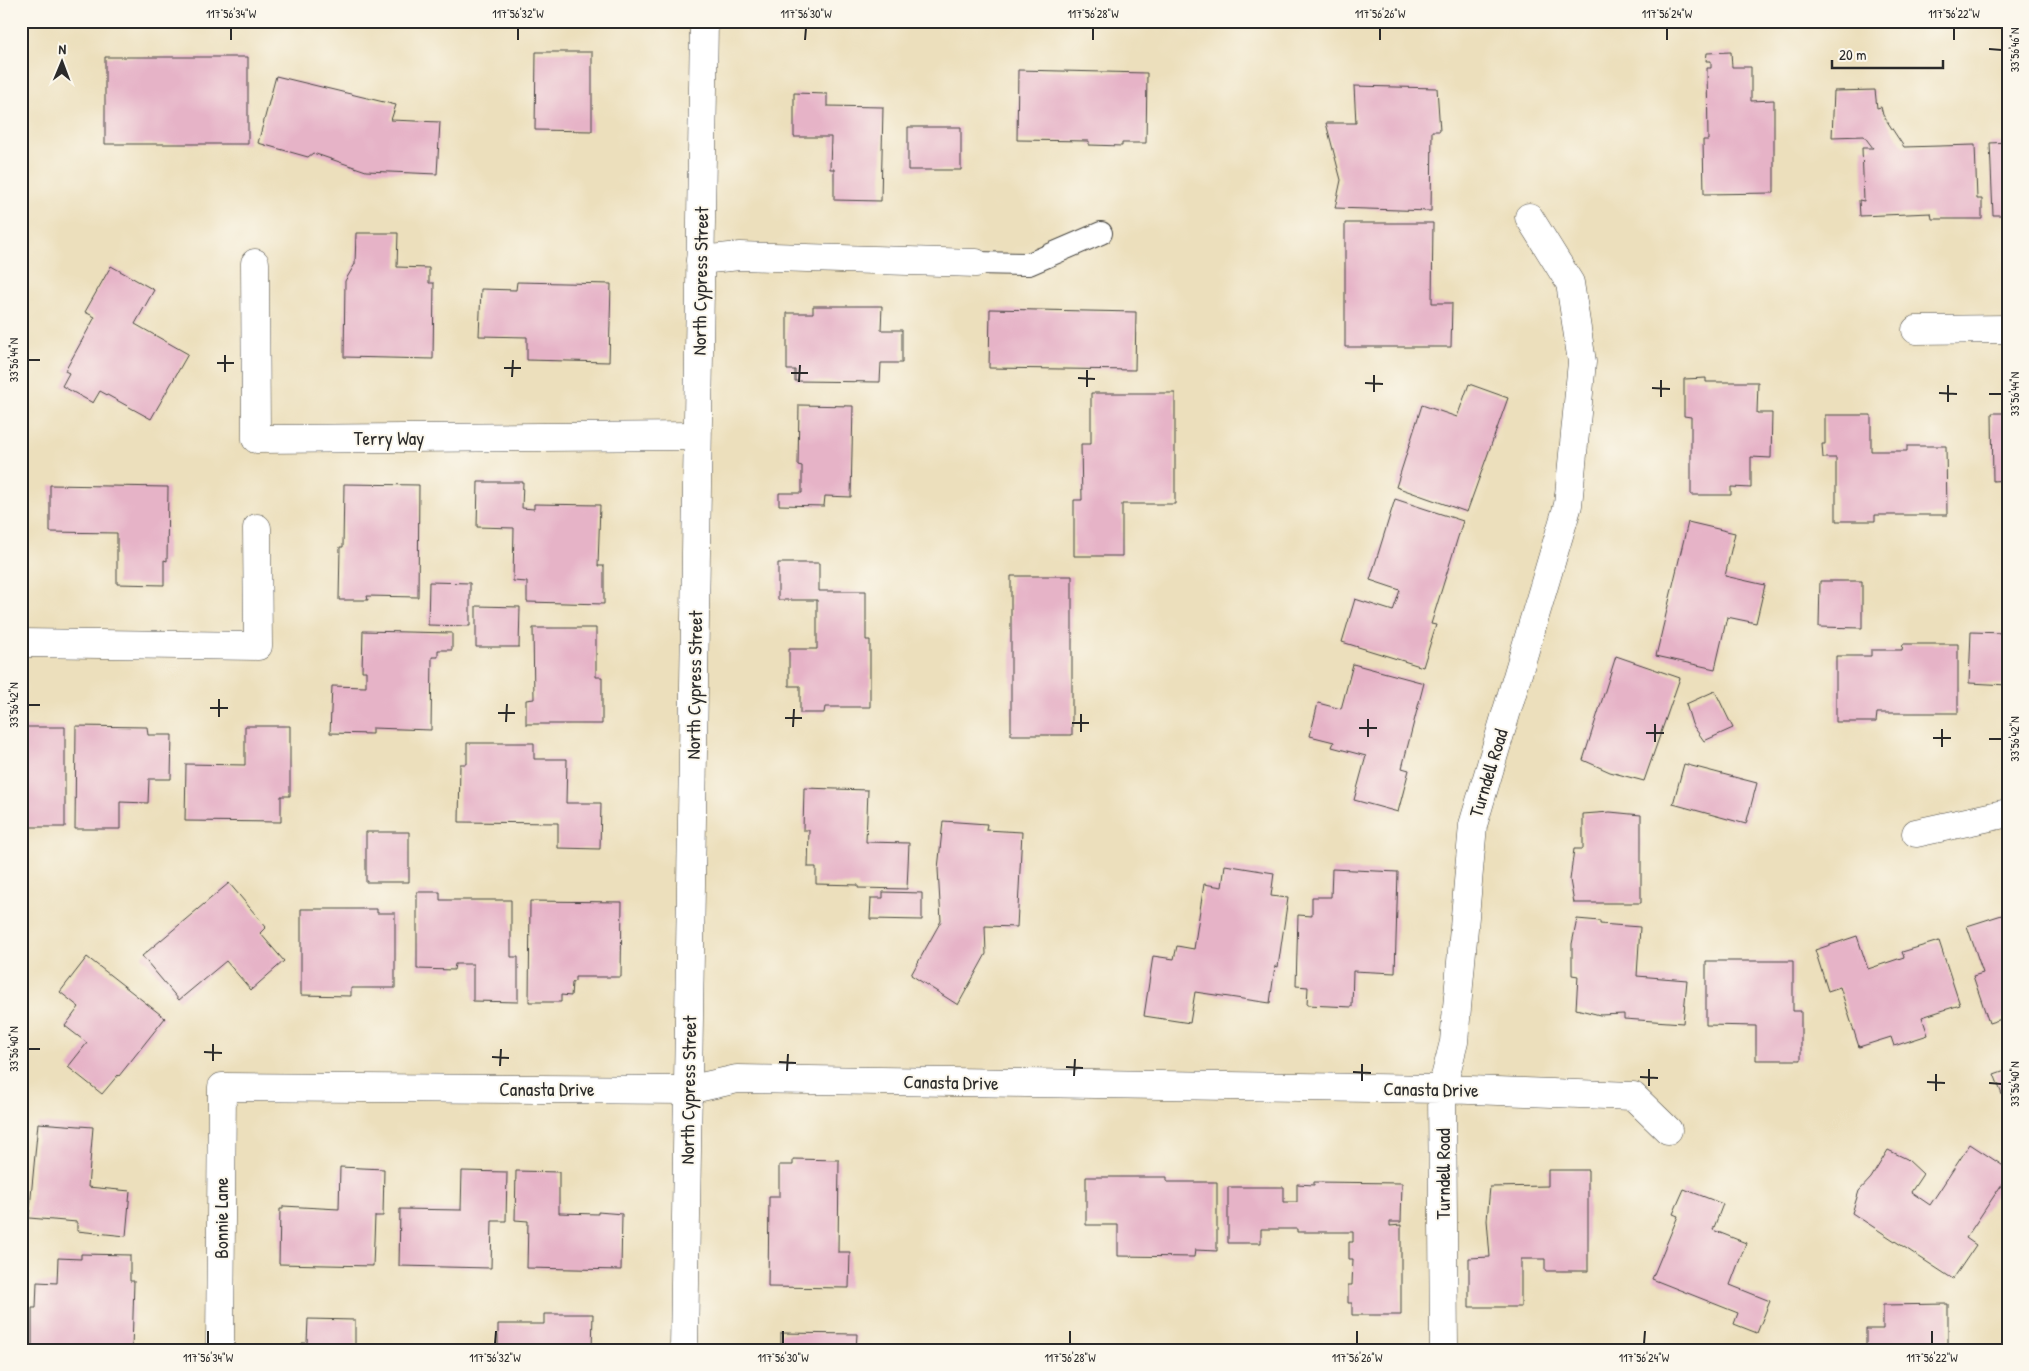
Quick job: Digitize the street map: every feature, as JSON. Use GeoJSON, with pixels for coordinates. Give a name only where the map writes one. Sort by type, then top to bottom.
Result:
{"type":"FeatureCollection","features":[{"type":"Feature","properties":{"kind":"street","name":"North Cypress Street"},"geometry":{"type":"LineString","coordinates":[[684,1350],[704,21]]}},
{"type":"Feature","properties":{"kind":"street","name":"Turndell Road"},"geometry":{"type":"LineString","coordinates":[[1444,1350],[1442,1089],[1454,1042],[1473,825],[1568,505],[1582,362],[1570,283],[1529,217]]}},
{"type":"Feature","properties":{"kind":"street"},"geometry":{"type":"LineString","coordinates":[[700,260],[740,256],[976,263]]}},
{"type":"Feature","properties":{"kind":"street","name":"Terry Way"},"geometry":{"type":"LineString","coordinates":[[255,263],[256,439],[698,436]]}},
{"type":"Feature","properties":{"kind":"street"},"geometry":{"type":"LineString","coordinates":[[1916,330],[2008,329]]}},
{"type":"Feature","properties":{"kind":"street"},"geometry":{"type":"LineString","coordinates":[[21,643],[258,646],[257,528]]}},
{"type":"Feature","properties":{"kind":"street"},"geometry":{"type":"LineString","coordinates":[[1916,833],[2008,813]]}},
{"type":"Feature","properties":{"kind":"street","name":"Canasta Drive"},"geometry":{"type":"LineString","coordinates":[[222,1087],[688,1090],[737,1078],[1442,1089],[1633,1096],[1668,1130]]}},
{"type":"Feature","properties":{"kind":"street","name":"Bonnie Lane"},"geometry":{"type":"LineString","coordinates":[[220,1350],[222,1087]]}},
{"type":"Feature","properties":{"kind":"lane"},"geometry":{"type":"LineString","coordinates":[[976,263],[1029,264],[1101,233]]}},
{"type":"Feature","properties":{"kind":"building"},"geometry":{"type":"Polygon","coordinates":[[[536,52],[592,52],[592,131],[535,130],[536,52]]]}},
{"type":"Feature","properties":{"kind":"building"},"geometry":{"type":"Polygon","coordinates":[[[1731,52],[1732,67],[1751,67],[1751,101],[1774,100],[1774,193],[1704,194],[1703,140],[1708,140],[1707,68],[1711,68],[1711,61],[1706,61],[1707,53],[1731,52]]]}},
{"type":"Feature","properties":{"kind":"building"},"geometry":{"type":"Polygon","coordinates":[[[105,57],[248,57],[248,144],[105,144],[105,57]]]}},
{"type":"Feature","properties":{"kind":"building"},"geometry":{"type":"Polygon","coordinates":[[[1018,70],[1147,73],[1146,143],[1122,143],[1122,146],[1089,145],[1089,141],[1017,140],[1018,70]]]}},
{"type":"Feature","properties":{"kind":"building"},"geometry":{"type":"Polygon","coordinates":[[[276,76],[396,105],[391,120],[440,122],[437,174],[366,171],[313,153],[308,157],[258,143],[276,76]]]}},
{"type":"Feature","properties":{"kind":"building"},"geometry":{"type":"Polygon","coordinates":[[[1354,86],[1437,88],[1440,131],[1432,131],[1431,211],[1335,208],[1341,180],[1326,123],[1356,123],[1354,86]]]}},
{"type":"Feature","properties":{"kind":"building"},"geometry":{"type":"Polygon","coordinates":[[[1875,90],[1877,108],[1881,107],[1883,115],[1904,147],[1975,145],[1977,199],[1982,199],[1982,219],[1932,219],[1931,213],[1860,216],[1859,200],[1864,201],[1862,148],[1873,148],[1864,136],[1832,137],[1834,91],[1875,90]]]}},
{"type":"Feature","properties":{"kind":"building"},"geometry":{"type":"Polygon","coordinates":[[[794,93],[827,94],[827,106],[883,107],[881,201],[834,200],[834,169],[830,169],[831,137],[794,137],[794,93]]]}},
{"type":"Feature","properties":{"kind":"building"},"geometry":{"type":"Polygon","coordinates":[[[908,127],[961,127],[961,170],[908,170],[908,127]]]}},
{"type":"Feature","properties":{"kind":"building"},"geometry":{"type":"Polygon","coordinates":[[[2008,142],[2008,215],[1993,215],[1990,143],[2008,142]]]}},
{"type":"Feature","properties":{"kind":"building"},"geometry":{"type":"Polygon","coordinates":[[[1345,223],[1433,223],[1432,303],[1452,303],[1451,347],[1345,347],[1345,223]]]}},
{"type":"Feature","properties":{"kind":"building"},"geometry":{"type":"Polygon","coordinates":[[[356,233],[398,233],[397,267],[429,268],[429,283],[434,283],[433,359],[344,357],[345,281],[355,264],[356,233]]]}},
{"type":"Feature","properties":{"kind":"building"},"geometry":{"type":"Polygon","coordinates":[[[111,266],[154,290],[135,324],[188,354],[151,419],[100,391],[93,403],[62,386],[69,373],[65,371],[95,317],[85,312],[111,266]]]}},
{"type":"Feature","properties":{"kind":"building"},"geometry":{"type":"Polygon","coordinates":[[[517,282],[611,284],[609,362],[527,360],[527,337],[479,336],[481,289],[516,290],[517,282]]]}},
{"type":"Feature","properties":{"kind":"building"},"geometry":{"type":"Polygon","coordinates":[[[813,306],[882,306],[881,330],[902,330],[902,363],[881,363],[880,382],[795,381],[795,370],[787,370],[787,313],[813,313],[813,306]]]}},
{"type":"Feature","properties":{"kind":"building"},"geometry":{"type":"Polygon","coordinates":[[[990,309],[1136,312],[1135,370],[989,368],[990,309]]]}},
{"type":"Feature","properties":{"kind":"building"},"geometry":{"type":"Polygon","coordinates":[[[1706,378],[1706,382],[1758,382],[1757,413],[1772,413],[1771,458],[1751,457],[1751,488],[1731,487],[1731,495],[1691,495],[1691,417],[1684,416],[1684,379],[1706,378]]]}},
{"type":"Feature","properties":{"kind":"building"},"geometry":{"type":"Polygon","coordinates":[[[1469,384],[1508,398],[1467,512],[1396,487],[1422,405],[1457,417],[1469,384]]]}},
{"type":"Feature","properties":{"kind":"building"},"geometry":{"type":"Polygon","coordinates":[[[1091,393],[1175,393],[1175,504],[1122,504],[1122,556],[1074,556],[1074,500],[1082,500],[1081,444],[1091,444],[1091,393]]]}},
{"type":"Feature","properties":{"kind":"building"},"geometry":{"type":"Polygon","coordinates":[[[799,405],[853,406],[851,497],[825,496],[824,506],[779,505],[779,493],[802,493],[802,466],[798,465],[799,405]]]}},
{"type":"Feature","properties":{"kind":"building"},"geometry":{"type":"Polygon","coordinates":[[[1992,413],[2008,413],[2008,480],[1993,481],[1992,413]]]}},
{"type":"Feature","properties":{"kind":"building"},"geometry":{"type":"Polygon","coordinates":[[[1825,415],[1871,415],[1871,451],[1907,451],[1907,446],[1946,446],[1947,515],[1875,515],[1875,521],[1836,521],[1836,458],[1823,458],[1822,444],[1825,444],[1825,415]]]}},
{"type":"Feature","properties":{"kind":"building"},"geometry":{"type":"Polygon","coordinates":[[[478,482],[523,482],[522,508],[534,509],[534,504],[600,505],[598,566],[604,566],[604,604],[527,602],[527,582],[513,581],[514,528],[477,527],[478,482]]]}},
{"type":"Feature","properties":{"kind":"building"},"geometry":{"type":"Polygon","coordinates":[[[344,484],[419,485],[418,597],[367,596],[368,600],[339,600],[340,547],[343,547],[344,484]]]}},
{"type":"Feature","properties":{"kind":"building"},"geometry":{"type":"Polygon","coordinates":[[[50,485],[168,487],[167,561],[164,560],[164,585],[117,584],[117,533],[50,532],[50,485]]]}},
{"type":"Feature","properties":{"kind":"building"},"geometry":{"type":"Polygon","coordinates":[[[1395,499],[1463,521],[1431,624],[1436,625],[1423,667],[1342,642],[1355,599],[1393,611],[1400,590],[1370,580],[1395,499]]]}},
{"type":"Feature","properties":{"kind":"building"},"geometry":{"type":"Polygon","coordinates":[[[1688,522],[1735,533],[1725,576],[1765,585],[1756,623],[1727,617],[1715,669],[1656,656],[1688,522]]]}},
{"type":"Feature","properties":{"kind":"building"},"geometry":{"type":"Polygon","coordinates":[[[778,563],[819,563],[819,591],[866,591],[866,640],[870,640],[870,707],[825,707],[824,713],[800,713],[800,686],[789,686],[789,649],[817,649],[817,600],[778,600],[778,563]]]}},
{"type":"Feature","properties":{"kind":"building"},"geometry":{"type":"Polygon","coordinates":[[[1011,576],[1072,576],[1072,735],[1011,735],[1011,576]]]}},
{"type":"Feature","properties":{"kind":"building"},"geometry":{"type":"Polygon","coordinates":[[[1820,581],[1862,581],[1862,628],[1819,627],[1820,581]]]}},
{"type":"Feature","properties":{"kind":"building"},"geometry":{"type":"Polygon","coordinates":[[[429,582],[470,583],[470,626],[428,625],[429,582]]]}},
{"type":"Feature","properties":{"kind":"building"},"geometry":{"type":"Polygon","coordinates":[[[476,606],[520,607],[519,647],[476,647],[476,606]]]}},
{"type":"Feature","properties":{"kind":"building"},"geometry":{"type":"Polygon","coordinates":[[[2005,621],[2008,621],[2008,685],[1969,683],[1971,632],[2005,633],[2005,621]]]}},
{"type":"Feature","properties":{"kind":"building"},"geometry":{"type":"Polygon","coordinates":[[[533,628],[596,628],[596,677],[602,677],[602,724],[526,724],[526,700],[534,699],[533,628]]]}},
{"type":"Feature","properties":{"kind":"building"},"geometry":{"type":"Polygon","coordinates":[[[363,631],[452,633],[452,650],[438,650],[438,657],[432,657],[431,730],[372,728],[372,734],[330,733],[332,686],[366,687],[366,671],[362,671],[363,631]]]}},
{"type":"Feature","properties":{"kind":"building"},"geometry":{"type":"Polygon","coordinates":[[[1903,644],[1958,644],[1958,713],[1877,713],[1876,722],[1836,722],[1836,656],[1871,656],[1871,650],[1902,650],[1903,644]]]}},
{"type":"Feature","properties":{"kind":"building"},"geometry":{"type":"Polygon","coordinates":[[[1616,656],[1680,678],[1644,781],[1610,772],[1583,760],[1616,656]]]}},
{"type":"Feature","properties":{"kind":"building"},"geometry":{"type":"Polygon","coordinates":[[[1353,664],[1424,683],[1402,768],[1409,770],[1398,812],[1354,800],[1366,756],[1332,747],[1334,742],[1310,736],[1318,703],[1341,709],[1353,664]]]}},
{"type":"Feature","properties":{"kind":"building"},"geometry":{"type":"Polygon","coordinates":[[[1715,691],[1733,728],[1704,741],[1692,724],[1686,704],[1715,691]]]}},
{"type":"Feature","properties":{"kind":"building"},"geometry":{"type":"Polygon","coordinates":[[[76,726],[147,727],[148,735],[172,735],[171,779],[149,779],[148,803],[120,802],[120,829],[75,829],[76,726]]]}},
{"type":"Feature","properties":{"kind":"building"},"geometry":{"type":"Polygon","coordinates":[[[245,726],[290,726],[290,796],[281,796],[281,822],[185,821],[186,764],[245,765],[245,726]]]}},
{"type":"Feature","properties":{"kind":"building"},"geometry":{"type":"Polygon","coordinates":[[[21,727],[65,727],[65,827],[21,827],[21,727]]]}},
{"type":"Feature","properties":{"kind":"building"},"geometry":{"type":"Polygon","coordinates":[[[467,743],[534,743],[534,759],[567,759],[566,803],[601,803],[600,849],[558,848],[558,823],[459,822],[460,764],[467,764],[467,743]]]}},
{"type":"Feature","properties":{"kind":"building"},"geometry":{"type":"Polygon","coordinates":[[[1684,764],[1757,783],[1746,824],[1673,804],[1684,764]]]}},
{"type":"Feature","properties":{"kind":"building"},"geometry":{"type":"Polygon","coordinates":[[[804,788],[868,790],[866,842],[909,843],[907,889],[858,888],[858,885],[816,884],[816,867],[808,867],[809,830],[803,830],[804,788]]]}},
{"type":"Feature","properties":{"kind":"building"},"geometry":{"type":"Polygon","coordinates":[[[1610,812],[1641,815],[1641,903],[1574,903],[1570,880],[1574,849],[1583,849],[1583,814],[1610,812]]]}},
{"type":"Feature","properties":{"kind":"building"},"geometry":{"type":"Polygon","coordinates":[[[943,821],[987,824],[986,830],[1022,832],[1017,927],[985,926],[986,954],[958,1005],[911,975],[941,921],[938,869],[943,821]]]}},
{"type":"Feature","properties":{"kind":"building"},"geometry":{"type":"Polygon","coordinates":[[[366,832],[409,832],[409,882],[366,882],[366,832]]]}},
{"type":"Feature","properties":{"kind":"building"},"geometry":{"type":"Polygon","coordinates":[[[1225,865],[1274,873],[1271,896],[1288,898],[1278,967],[1275,966],[1270,1003],[1195,992],[1190,1023],[1144,1016],[1153,956],[1174,959],[1177,946],[1194,949],[1204,884],[1222,887],[1225,865]]]}},
{"type":"Feature","properties":{"kind":"building"},"geometry":{"type":"Polygon","coordinates":[[[1332,869],[1398,872],[1395,973],[1353,971],[1352,1007],[1307,1005],[1308,987],[1296,986],[1298,915],[1312,916],[1312,897],[1331,897],[1332,869]]]}},
{"type":"Feature","properties":{"kind":"building"},"geometry":{"type":"Polygon","coordinates":[[[229,883],[266,927],[260,933],[284,961],[251,990],[226,961],[179,1000],[142,956],[229,883]]]}},
{"type":"Feature","properties":{"kind":"building"},"geometry":{"type":"Polygon","coordinates":[[[417,892],[440,892],[440,900],[511,900],[511,957],[518,957],[518,1002],[473,1001],[473,964],[455,964],[454,970],[417,969],[417,892]]]}},
{"type":"Feature","properties":{"kind":"building"},"geometry":{"type":"Polygon","coordinates":[[[883,892],[922,893],[922,920],[870,919],[871,898],[883,898],[883,892]]]}},
{"type":"Feature","properties":{"kind":"building"},"geometry":{"type":"Polygon","coordinates":[[[530,901],[622,902],[621,977],[575,977],[575,981],[572,983],[571,996],[561,995],[561,1002],[529,1002],[530,901]]]}},
{"type":"Feature","properties":{"kind":"building"},"geometry":{"type":"Polygon","coordinates":[[[301,909],[377,909],[377,913],[395,913],[395,988],[351,988],[351,996],[301,995],[301,909]]]}},
{"type":"Feature","properties":{"kind":"building"},"geometry":{"type":"Polygon","coordinates":[[[2008,913],[2008,1017],[1989,1023],[1973,976],[1983,973],[1967,926],[2008,913]]]}},
{"type":"Feature","properties":{"kind":"building"},"geometry":{"type":"Polygon","coordinates":[[[1577,919],[1600,921],[1600,924],[1640,927],[1637,976],[1687,980],[1683,1023],[1624,1019],[1624,1014],[1600,1015],[1576,1009],[1578,976],[1572,975],[1572,944],[1577,919]]]}},
{"type":"Feature","properties":{"kind":"building"},"geometry":{"type":"Polygon","coordinates":[[[1857,936],[1868,969],[1904,957],[1902,952],[1939,941],[1960,1005],[1922,1017],[1928,1035],[1894,1046],[1891,1037],[1859,1047],[1840,987],[1828,991],[1815,950],[1857,936]]]}},
{"type":"Feature","properties":{"kind":"building"},"geometry":{"type":"Polygon","coordinates":[[[87,957],[165,1018],[119,1076],[102,1094],[68,1067],[87,1043],[65,1026],[79,1007],[60,992],[87,957]]]}},
{"type":"Feature","properties":{"kind":"building"},"geometry":{"type":"Polygon","coordinates":[[[1706,961],[1793,961],[1793,1011],[1801,1011],[1801,1060],[1756,1060],[1756,1026],[1706,1025],[1706,961]]]}},
{"type":"Feature","properties":{"kind":"building"},"geometry":{"type":"Polygon","coordinates":[[[2008,1069],[2008,1110],[1994,1074],[2008,1069]]]}},
{"type":"Feature","properties":{"kind":"building"},"geometry":{"type":"Polygon","coordinates":[[[38,1123],[93,1127],[88,1187],[130,1191],[126,1236],[77,1231],[77,1222],[29,1218],[38,1123]]]}},
{"type":"Feature","properties":{"kind":"building"},"geometry":{"type":"Polygon","coordinates":[[[1970,1144],[2008,1169],[2008,1175],[1966,1238],[1976,1245],[1953,1279],[1852,1213],[1859,1191],[1871,1178],[1888,1150],[1907,1159],[1923,1174],[1911,1192],[1930,1205],[1970,1144]]]}},
{"type":"Feature","properties":{"kind":"building"},"geometry":{"type":"Polygon","coordinates":[[[793,1159],[839,1160],[838,1252],[850,1252],[849,1288],[768,1287],[769,1197],[779,1197],[779,1165],[793,1165],[793,1159]]]}},
{"type":"Feature","properties":{"kind":"building"},"geometry":{"type":"Polygon","coordinates":[[[340,1167],[384,1169],[383,1216],[375,1216],[373,1266],[279,1264],[280,1209],[283,1209],[283,1206],[339,1209],[340,1167]]]}},
{"type":"Feature","properties":{"kind":"building"},"geometry":{"type":"Polygon","coordinates":[[[1548,1170],[1588,1170],[1588,1271],[1545,1271],[1545,1259],[1521,1259],[1521,1307],[1469,1307],[1469,1258],[1490,1257],[1487,1220],[1490,1187],[1548,1186],[1548,1170]]]}},
{"type":"Feature","properties":{"kind":"building"},"geometry":{"type":"Polygon","coordinates":[[[462,1171],[507,1172],[506,1221],[492,1221],[491,1268],[399,1266],[400,1209],[461,1210],[462,1171]]]}},
{"type":"Feature","properties":{"kind":"building"},"geometry":{"type":"Polygon","coordinates":[[[516,1171],[559,1172],[559,1213],[598,1214],[598,1212],[622,1214],[621,1270],[527,1268],[528,1221],[515,1220],[516,1171]]]}},
{"type":"Feature","properties":{"kind":"building"},"geometry":{"type":"Polygon","coordinates":[[[1086,1177],[1167,1177],[1167,1182],[1217,1182],[1217,1251],[1195,1250],[1194,1257],[1118,1256],[1118,1225],[1086,1225],[1086,1177]]]}},
{"type":"Feature","properties":{"kind":"building"},"geometry":{"type":"Polygon","coordinates":[[[1314,1182],[1402,1183],[1401,1222],[1390,1222],[1390,1226],[1401,1225],[1401,1315],[1352,1315],[1352,1303],[1348,1303],[1348,1285],[1352,1285],[1353,1259],[1349,1259],[1349,1242],[1353,1242],[1353,1232],[1297,1232],[1297,1229],[1261,1229],[1261,1243],[1228,1243],[1228,1187],[1284,1187],[1284,1202],[1297,1202],[1297,1184],[1314,1185],[1314,1182]]]}},
{"type":"Feature","properties":{"kind":"building"},"geometry":{"type":"Polygon","coordinates":[[[1684,1189],[1723,1204],[1713,1230],[1746,1243],[1730,1285],[1770,1301],[1757,1333],[1734,1324],[1738,1313],[1652,1279],[1678,1216],[1673,1214],[1684,1189]]]}},
{"type":"Feature","properties":{"kind":"building"},"geometry":{"type":"Polygon","coordinates":[[[81,1254],[130,1255],[130,1281],[134,1281],[132,1350],[32,1350],[32,1308],[36,1308],[37,1282],[57,1283],[58,1258],[81,1259],[81,1254]]]}},
{"type":"Feature","properties":{"kind":"building"},"geometry":{"type":"Polygon","coordinates":[[[1948,1304],[1948,1350],[1866,1350],[1866,1329],[1883,1329],[1883,1305],[1948,1304]]]}},
{"type":"Feature","properties":{"kind":"building"},"geometry":{"type":"Polygon","coordinates":[[[544,1314],[593,1314],[592,1350],[498,1350],[498,1324],[544,1324],[544,1314]]]}},
{"type":"Feature","properties":{"kind":"building"},"geometry":{"type":"Polygon","coordinates":[[[308,1319],[355,1320],[355,1350],[301,1350],[302,1343],[307,1343],[308,1319]]]}},
{"type":"Feature","properties":{"kind":"building"},"geometry":{"type":"Polygon","coordinates":[[[781,1333],[857,1334],[856,1350],[781,1350],[781,1333]]]}}]}
